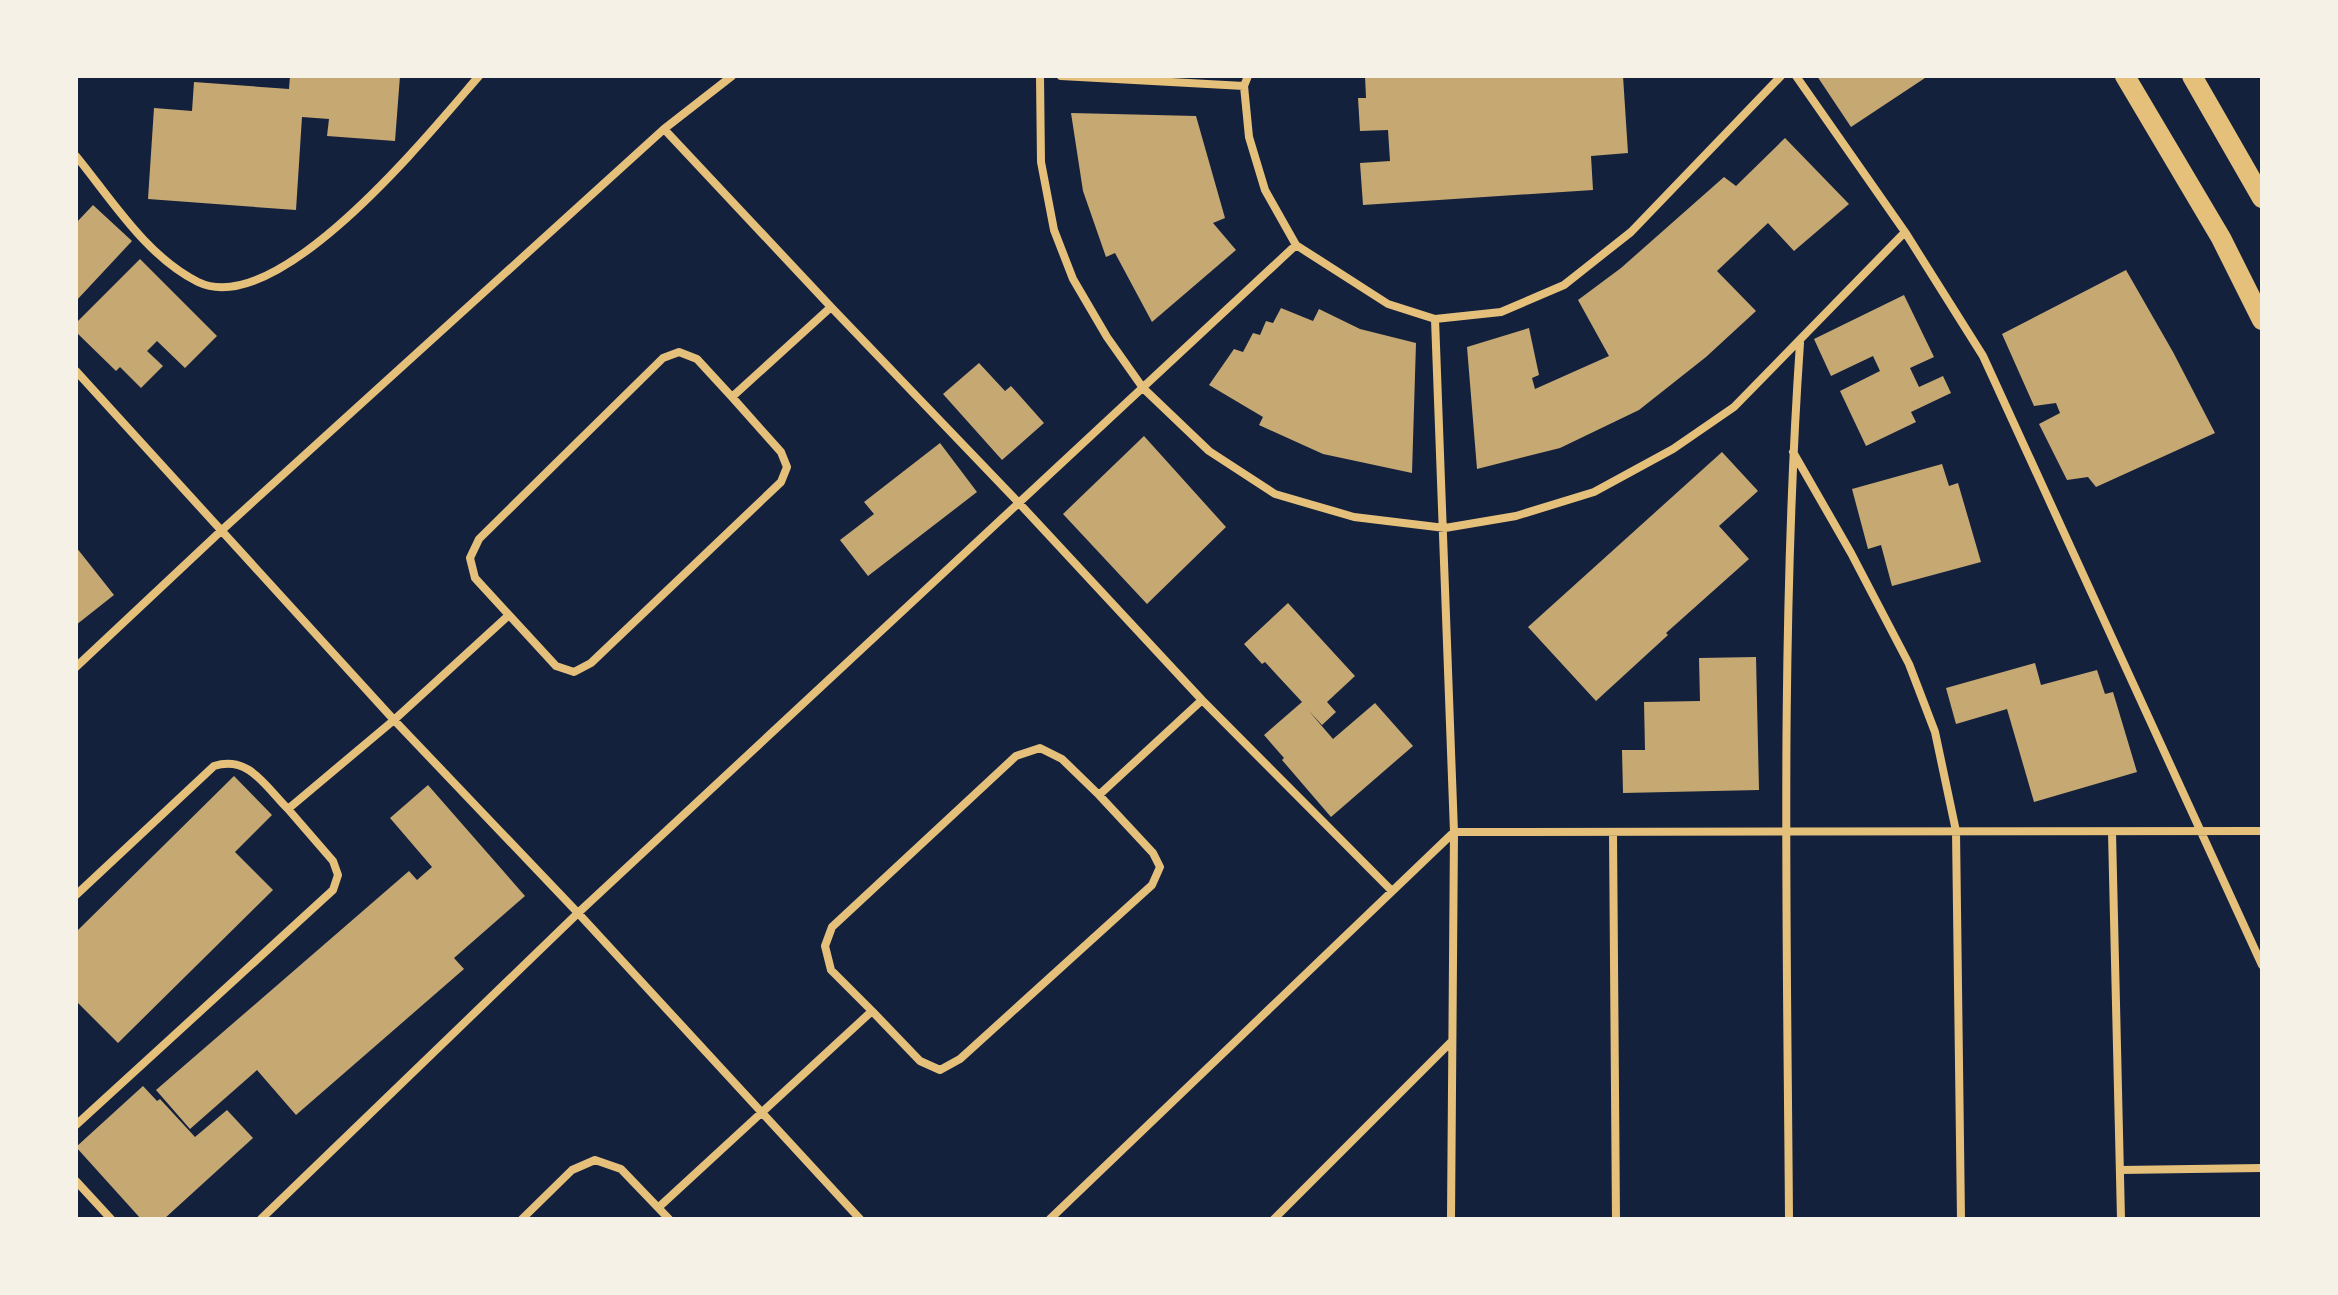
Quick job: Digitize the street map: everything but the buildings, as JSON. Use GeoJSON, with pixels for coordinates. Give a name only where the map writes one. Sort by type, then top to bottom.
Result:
{"type":"FeatureCollection","features":[{"type":"Feature","properties":{"kind":"main road"},"geometry":{"type":"LineString","coordinates":[[2125,76],[2221,238],[2262,320]]}},
{"type":"Feature","properties":{"kind":"main road"},"geometry":{"type":"LineString","coordinates":[[2192,76],[2262,198]]}},
{"type":"Feature","properties":{"kind":"street"},"geometry":{"type":"LineString","coordinates":[[76,156],[166,264],[201,283],[229,289],[261,279],[302,254],[349,216],[415,150],[479,76]]}},
{"type":"Feature","properties":{"kind":"street"},"geometry":{"type":"LineString","coordinates":[[76,667],[222,530],[664,129],[732,76]]}},
{"type":"Feature","properties":{"kind":"street"},"geometry":{"type":"LineString","coordinates":[[1040,76],[1041,162],[1054,230],[1073,279],[1107,337],[1143,388],[1209,451],[1275,494],[1354,517],[1445,528],[1516,516],[1594,492],[1673,449],[1734,407],[1905,232]]}},
{"type":"Feature","properties":{"kind":"street"},"geometry":{"type":"LineString","coordinates":[[1061,76],[1244,86]]}},
{"type":"Feature","properties":{"kind":"street"},"geometry":{"type":"LineString","coordinates":[[1248,76],[1244,86],[1249,137],[1265,190],[1296,245],[1388,304],[1435,319],[1501,312],[1564,285],[1631,232],[1781,76]]}},
{"type":"Feature","properties":{"kind":"street"},"geometry":{"type":"LineString","coordinates":[[1796,76],[1905,232],[1983,356],[2262,965]]}},
{"type":"Feature","properties":{"kind":"street"},"geometry":{"type":"LineString","coordinates":[[664,129],[1202,700],[1392,891]]}},
{"type":"Feature","properties":{"kind":"street"},"geometry":{"type":"LineString","coordinates":[[261,1219],[578,913],[1296,245]]}},
{"type":"Feature","properties":{"kind":"street"},"geometry":{"type":"LineString","coordinates":[[732,397],[831,307]]}},
{"type":"Feature","properties":{"kind":"street"},"geometry":{"type":"LineString","coordinates":[[1435,319],[1454,832],[1451,1219]]}},
{"type":"Feature","properties":{"kind":"street"},"geometry":{"type":"LineString","coordinates":[[1789,1219],[1787,832],[1793,451],[1800,342]]}},
{"type":"Feature","properties":{"kind":"street"},"geometry":{"type":"LineString","coordinates":[[679,352],[697,359],[781,452],[787,467],[781,482],[591,663],[574,672],[556,666],[509,615],[475,578],[470,558],[479,539],[663,358],[679,352]]}},
{"type":"Feature","properties":{"kind":"street"},"geometry":{"type":"LineString","coordinates":[[76,371],[394,720],[764,1112],[860,1219]]}},
{"type":"Feature","properties":{"kind":"street"},"geometry":{"type":"LineString","coordinates":[[1793,451],[1909,664],[1935,732],[1956,831],[1961,1219]]}},
{"type":"Feature","properties":{"kind":"street"},"geometry":{"type":"LineString","coordinates":[[288,809],[394,720],[509,615]]}},
{"type":"Feature","properties":{"kind":"street"},"geometry":{"type":"LineString","coordinates":[[1099,795],[1202,700]]}},
{"type":"Feature","properties":{"kind":"street"},"geometry":{"type":"LineString","coordinates":[[1040,748],[1062,759],[1099,795],[1153,853],[1160,867],[1152,885],[960,1059],[940,1070],[920,1061],[831,970],[825,946],[832,927],[1016,756],[1040,748]]}},
{"type":"Feature","properties":{"kind":"street"},"geometry":{"type":"LineString","coordinates":[[76,895],[214,766],[228,762],[243,764],[288,809],[333,861],[338,875],[333,890],[76,1125]]}},
{"type":"Feature","properties":{"kind":"street"},"geometry":{"type":"LineString","coordinates":[[1050,1219],[1454,832],[2262,831]]}},
{"type":"Feature","properties":{"kind":"street"},"geometry":{"type":"LineString","coordinates":[[1613,832],[1616,1219]]}},
{"type":"Feature","properties":{"kind":"street"},"geometry":{"type":"LineString","coordinates":[[2112,832],[2121,1219]]}},
{"type":"Feature","properties":{"kind":"street"},"geometry":{"type":"LineString","coordinates":[[659,1207],[872,1011]]}},
{"type":"Feature","properties":{"kind":"street"},"geometry":{"type":"LineString","coordinates":[[1274,1219],[1451,1042]]}},
{"type":"Feature","properties":{"kind":"street"},"geometry":{"type":"LineString","coordinates":[[522,1219],[572,1170],[595,1160],[621,1169],[669,1219]]}},
{"type":"Feature","properties":{"kind":"street"},"geometry":{"type":"LineString","coordinates":[[2120,1170],[2262,1168]]}},
{"type":"Feature","properties":{"kind":"street"},"geometry":{"type":"LineString","coordinates":[[76,1181],[111,1219]]}}]}
